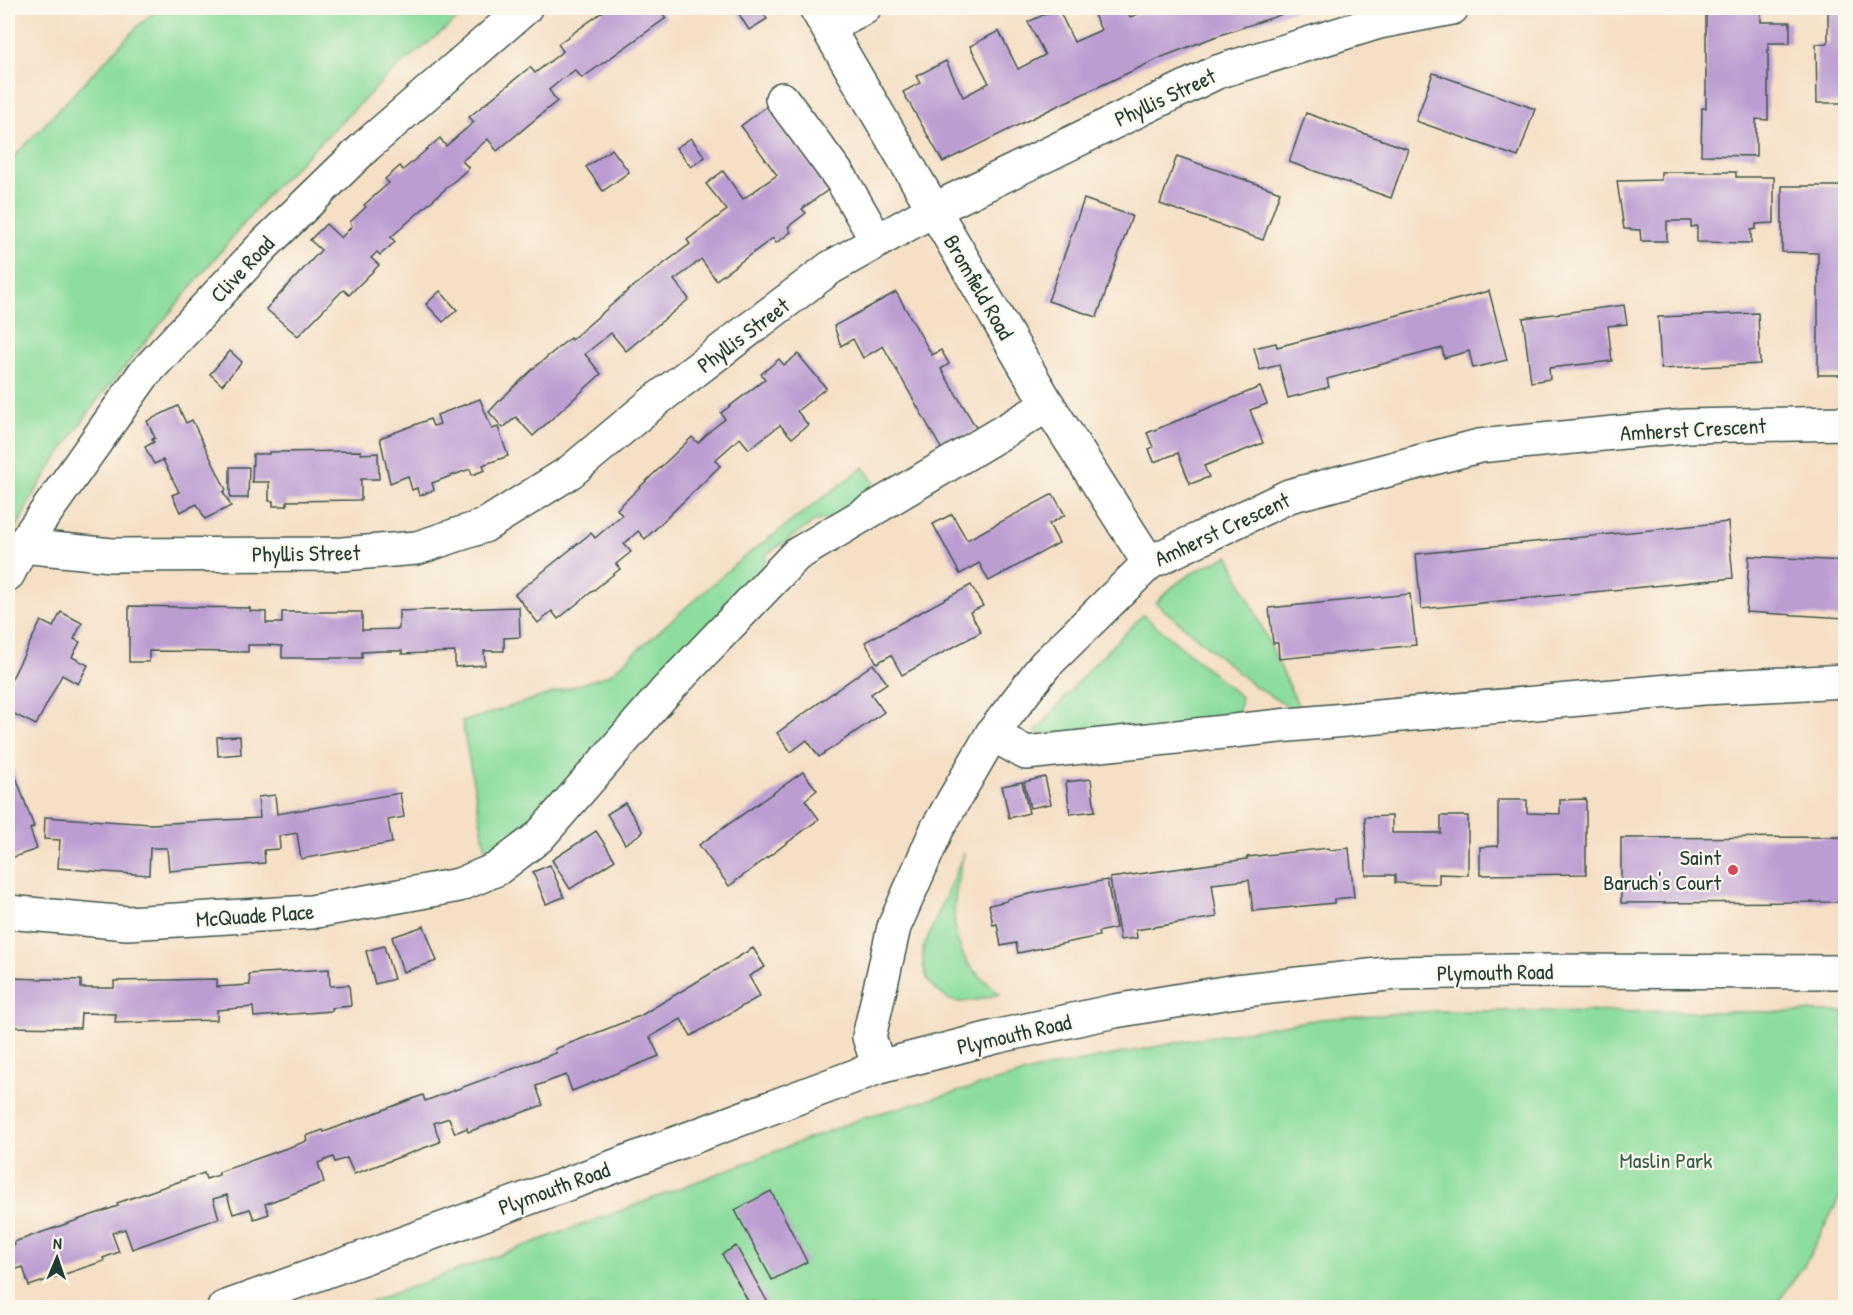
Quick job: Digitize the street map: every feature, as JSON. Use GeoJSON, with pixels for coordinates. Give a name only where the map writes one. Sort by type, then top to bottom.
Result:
{"type":"FeatureCollection","features":[{"type":"Feature","properties":{"kind":"street","name":"Clive Road"},"geometry":{"type":"LineString","coordinates":[[15,560],[143,375],[263,246],[366,146],[525,8]]}},
{"type":"Feature","properties":{"kind":"street"},"geometry":{"type":"LineString","coordinates":[[821,17],[864,8]]}},
{"type":"Feature","properties":{"kind":"street","name":"Phyllis Street"},"geometry":{"type":"LineString","coordinates":[[15,560],[112,555],[342,554],[417,548],[484,525],[570,472],[655,401],[830,268],[933,210],[1217,72],[1379,22],[1452,8]]}},
{"type":"Feature","properties":{"kind":"street","name":"Bromfield Road"},"geometry":{"type":"LineString","coordinates":[[821,17],[1048,405],[1149,563]]}},
{"type":"Feature","properties":{"kind":"street"},"geometry":{"type":"LineString","coordinates":[[782,99],[842,180],[877,241]]}},
{"type":"Feature","properties":{"kind":"street","name":"McQuade Place"},"geometry":{"type":"LineString","coordinates":[[8,912],[127,923],[311,912],[459,885],[497,869],[539,837],[665,692],[796,555],[1048,405]]}},
{"type":"Feature","properties":{"kind":"street","name":"Amherst Crescent"},"geometry":{"type":"LineString","coordinates":[[879,1067],[869,1037],[894,927],[937,829],[992,734],[1045,665],[1149,563],[1289,496],[1479,446],[1686,426],[1845,423]]}},
{"type":"Feature","properties":{"kind":"street"},"geometry":{"type":"LineString","coordinates":[[992,734],[1026,753],[1289,725],[1703,688],[1845,681]]}},
{"type":"Feature","properties":{"kind":"street","name":"Plymouth Road"},"geometry":{"type":"LineString","coordinates":[[224,1308],[581,1179],[879,1067],[999,1036],[1115,1011],[1236,991],[1396,973],[1845,972]]}},
{"type":"Feature","properties":{"kind":"green space"},"geometry":{"type":"Polygon","coordinates":[[[159,8],[474,8],[391,73],[270,192],[95,403],[31,499],[8,546],[8,163],[138,26],[159,8]]]}},
{"type":"Feature","properties":{"kind":"green space"},"geometry":{"type":"Polygon","coordinates":[[[864,467],[878,490],[836,518],[816,521],[767,554],[764,565],[530,835],[487,856],[462,722],[609,675],[740,560],[864,467]]]}},
{"type":"Feature","properties":{"kind":"green space"},"geometry":{"type":"Polygon","coordinates":[[[1229,556],[1302,714],[1254,686],[1156,603],[1172,587],[1189,575],[1229,556]]]}},
{"type":"Feature","properties":{"kind":"green space"},"geometry":{"type":"Polygon","coordinates":[[[1143,615],[1241,697],[1237,721],[1044,741],[1036,732],[1089,669],[1143,615]]]}},
{"type":"Feature","properties":{"kind":"green space"},"geometry":{"type":"Polygon","coordinates":[[[964,853],[955,895],[956,935],[967,962],[1000,994],[959,1002],[948,999],[931,985],[924,968],[923,949],[964,853]]]}},
{"type":"Feature","properties":{"kind":"green space","name":"Maslin Park"},"geometry":{"type":"Polygon","coordinates":[[[1435,1011],[1845,1012],[1845,1187],[1806,1262],[1776,1305],[1773,1307],[354,1308],[628,1208],[865,1117],[1037,1070],[1190,1040],[1320,1019],[1435,1011]]]}},
{"type":"Feature","properties":{"kind":"building"},"geometry":{"type":"Polygon","coordinates":[[[608,8],[661,8],[659,9],[666,18],[582,78],[575,70],[561,80],[549,90],[557,101],[497,151],[488,139],[462,161],[469,168],[391,237],[395,242],[380,255],[377,252],[371,258],[379,265],[349,295],[344,290],[341,292],[298,336],[266,309],[321,250],[310,240],[326,224],[341,238],[352,226],[350,222],[366,207],[364,205],[389,183],[385,179],[400,166],[403,170],[440,138],[446,146],[474,122],[469,117],[530,67],[535,73],[563,51],[558,44],[608,8]]]}},
{"type":"Feature","properties":{"kind":"building"},"geometry":{"type":"Polygon","coordinates":[[[735,8],[760,8],[767,19],[749,30],[735,8]]]}},
{"type":"Feature","properties":{"kind":"building"},"geometry":{"type":"Polygon","coordinates":[[[1058,8],[1074,42],[1101,30],[1091,8],[1126,8],[1130,17],[1153,8],[1301,8],[1162,57],[943,162],[903,92],[920,83],[916,76],[946,61],[963,97],[989,83],[970,46],[999,31],[1018,69],[1045,55],[1028,22],[1058,8]]]}},
{"type":"Feature","properties":{"kind":"building"},"geometry":{"type":"Polygon","coordinates":[[[1828,8],[1845,8],[1845,103],[1817,103],[1816,44],[1828,43],[1828,8]]]}},
{"type":"Feature","properties":{"kind":"building"},"geometry":{"type":"Polygon","coordinates":[[[1706,9],[1761,9],[1761,22],[1790,22],[1790,43],[1768,43],[1768,120],[1756,119],[1756,156],[1701,155],[1702,108],[1706,108],[1706,9]]]}},
{"type":"Feature","properties":{"kind":"building"},"geometry":{"type":"Polygon","coordinates":[[[1433,73],[1535,109],[1518,157],[1416,121],[1433,73]]]}},
{"type":"Feature","properties":{"kind":"building"},"geometry":{"type":"Polygon","coordinates":[[[767,106],[828,190],[802,209],[806,213],[788,227],[791,232],[776,243],[773,238],[716,280],[701,259],[674,280],[689,299],[626,351],[611,333],[585,354],[601,374],[533,436],[516,417],[503,428],[489,412],[500,400],[535,367],[570,338],[571,340],[630,289],[690,244],[687,240],[727,210],[706,184],[723,171],[743,199],[777,175],[741,126],[767,106]]]}},
{"type":"Feature","properties":{"kind":"building"},"geometry":{"type":"Polygon","coordinates":[[[1306,113],[1408,149],[1391,198],[1289,162],[1306,113]]]}},
{"type":"Feature","properties":{"kind":"building"},"geometry":{"type":"Polygon","coordinates":[[[691,138],[705,157],[691,167],[676,148],[691,138]]]}},
{"type":"Feature","properties":{"kind":"building"},"geometry":{"type":"Polygon","coordinates":[[[612,149],[629,172],[603,191],[586,167],[612,149]]]}},
{"type":"Feature","properties":{"kind":"building"},"geometry":{"type":"Polygon","coordinates":[[[1177,156],[1280,192],[1263,240],[1160,204],[1177,156]]]}},
{"type":"Feature","properties":{"kind":"building"},"geometry":{"type":"Polygon","coordinates":[[[1661,172],[1736,172],[1736,177],[1774,177],[1774,223],[1756,224],[1756,229],[1751,230],[1751,243],[1697,242],[1697,226],[1691,227],[1691,221],[1667,221],[1667,241],[1641,241],[1640,230],[1624,229],[1617,181],[1661,180],[1661,172]]]}},
{"type":"Feature","properties":{"kind":"building"},"geometry":{"type":"Polygon","coordinates":[[[1782,186],[1845,186],[1845,375],[1818,375],[1818,253],[1782,252],[1782,186]]]}},
{"type":"Feature","properties":{"kind":"building"},"geometry":{"type":"Polygon","coordinates":[[[1084,199],[1132,216],[1097,317],[1048,301],[1084,199]]]}},
{"type":"Feature","properties":{"kind":"building"},"geometry":{"type":"Polygon","coordinates":[[[440,291],[457,310],[443,322],[426,304],[440,291]]]}},
{"type":"Feature","properties":{"kind":"building"},"geometry":{"type":"Polygon","coordinates":[[[1489,291],[1507,360],[1473,368],[1469,351],[1444,358],[1442,348],[1327,379],[1329,387],[1288,398],[1279,365],[1260,370],[1254,348],[1276,343],[1277,347],[1489,291]]]}},
{"type":"Feature","properties":{"kind":"building"},"geometry":{"type":"Polygon","coordinates":[[[896,292],[932,355],[941,350],[949,364],[941,369],[977,429],[942,450],[883,346],[863,358],[853,339],[841,346],[834,326],[896,292]]]}},
{"type":"Feature","properties":{"kind":"building"},"geometry":{"type":"Polygon","coordinates":[[[1624,305],[1627,324],[1608,326],[1612,361],[1549,368],[1550,379],[1531,382],[1523,318],[1624,305]]]}},
{"type":"Feature","properties":{"kind":"building"},"geometry":{"type":"Polygon","coordinates":[[[1758,313],[1760,364],[1661,369],[1658,317],[1758,313]]]}},
{"type":"Feature","properties":{"kind":"building"},"geometry":{"type":"Polygon","coordinates":[[[230,351],[242,362],[222,385],[210,374],[230,351]]]}},
{"type":"Feature","properties":{"kind":"building"},"geometry":{"type":"Polygon","coordinates":[[[798,354],[826,388],[797,411],[808,425],[792,438],[780,425],[749,449],[740,438],[715,460],[720,466],[645,539],[638,531],[624,544],[631,552],[616,564],[620,569],[558,619],[552,611],[538,623],[515,594],[591,533],[595,538],[622,515],[617,509],[692,437],[698,443],[725,419],[721,413],[765,379],[761,374],[779,359],[784,365],[798,354]]]}},
{"type":"Feature","properties":{"kind":"building"},"geometry":{"type":"Polygon","coordinates":[[[1260,387],[1267,404],[1250,410],[1263,443],[1204,466],[1209,477],[1190,484],[1178,453],[1154,462],[1149,449],[1153,447],[1147,433],[1260,387]]]}},
{"type":"Feature","properties":{"kind":"building"},"geometry":{"type":"Polygon","coordinates":[[[480,399],[492,429],[498,427],[508,456],[483,465],[485,470],[472,475],[470,469],[432,483],[434,490],[419,496],[417,488],[412,490],[408,476],[390,483],[380,438],[430,419],[433,426],[440,424],[437,415],[480,399]]]}},
{"type":"Feature","properties":{"kind":"building"},"geometry":{"type":"Polygon","coordinates":[[[178,406],[186,423],[192,420],[226,490],[223,492],[231,506],[205,519],[197,504],[180,512],[172,495],[179,492],[163,460],[154,464],[145,447],[154,442],[152,439],[155,438],[147,421],[178,406]]]}},
{"type":"Feature","properties":{"kind":"building"},"geometry":{"type":"Polygon","coordinates":[[[361,451],[361,454],[378,453],[379,479],[361,479],[361,500],[287,501],[287,506],[273,506],[273,501],[269,501],[269,482],[252,482],[253,454],[361,451]]]}},
{"type":"Feature","properties":{"kind":"building"},"geometry":{"type":"Polygon","coordinates":[[[230,467],[249,467],[248,498],[230,498],[230,467]]]}},
{"type":"Feature","properties":{"kind":"building"},"geometry":{"type":"Polygon","coordinates":[[[1053,494],[1065,515],[1049,524],[1059,543],[989,581],[979,563],[960,574],[933,524],[952,514],[967,540],[1053,494]]]}},
{"type":"Feature","properties":{"kind":"building"},"geometry":{"type":"Polygon","coordinates":[[[1728,522],[1733,578],[1421,609],[1416,554],[1728,522]]]}},
{"type":"Feature","properties":{"kind":"building"},"geometry":{"type":"Polygon","coordinates":[[[1749,556],[1845,561],[1845,618],[1746,612],[1749,556]]]}},
{"type":"Feature","properties":{"kind":"building"},"geometry":{"type":"Polygon","coordinates":[[[971,585],[983,606],[970,612],[981,632],[902,675],[891,655],[877,663],[865,642],[971,585]]]}},
{"type":"Feature","properties":{"kind":"building"},"geometry":{"type":"Polygon","coordinates":[[[1410,594],[1416,645],[1279,659],[1278,643],[1273,643],[1269,608],[1410,594]]]}},
{"type":"Feature","properties":{"kind":"building"},"geometry":{"type":"Polygon","coordinates":[[[129,606],[250,608],[250,611],[266,612],[266,623],[282,623],[282,612],[362,612],[362,630],[399,629],[399,611],[519,607],[520,637],[504,638],[504,651],[484,651],[485,665],[455,667],[455,652],[402,654],[402,651],[381,651],[362,652],[362,658],[282,658],[282,646],[266,645],[248,645],[248,652],[149,651],[149,662],[129,662],[129,606]]]}},
{"type":"Feature","properties":{"kind":"building"},"geometry":{"type":"Polygon","coordinates":[[[61,612],[82,623],[74,639],[80,642],[72,657],[88,665],[78,684],[62,675],[36,725],[8,711],[8,686],[41,621],[53,627],[61,612]]]}},
{"type":"Feature","properties":{"kind":"building"},"geometry":{"type":"Polygon","coordinates":[[[873,664],[887,683],[871,694],[884,712],[819,757],[807,740],[791,752],[777,733],[873,664]]]}},
{"type":"Feature","properties":{"kind":"building"},"geometry":{"type":"Polygon","coordinates":[[[240,736],[241,754],[218,756],[217,737],[240,736]]]}},
{"type":"Feature","properties":{"kind":"building"},"geometry":{"type":"Polygon","coordinates":[[[8,755],[34,827],[30,829],[37,849],[8,859],[8,755]]]}},
{"type":"Feature","properties":{"kind":"building"},"geometry":{"type":"Polygon","coordinates":[[[803,772],[817,790],[805,800],[819,819],[729,886],[699,845],[803,772]]]}},
{"type":"Feature","properties":{"kind":"building"},"geometry":{"type":"Polygon","coordinates":[[[1045,777],[1051,804],[1030,808],[1024,782],[1045,777]]]}},
{"type":"Feature","properties":{"kind":"building"},"geometry":{"type":"Polygon","coordinates":[[[1091,779],[1095,811],[1070,814],[1066,782],[1091,779]]]}},
{"type":"Feature","properties":{"kind":"building"},"geometry":{"type":"Polygon","coordinates":[[[1022,782],[1029,813],[1009,818],[1002,786],[1022,782]]]}},
{"type":"Feature","properties":{"kind":"building"},"geometry":{"type":"Polygon","coordinates":[[[400,793],[404,817],[388,820],[392,843],[301,859],[297,833],[279,836],[280,849],[264,850],[265,863],[169,871],[167,848],[150,848],[149,875],[104,872],[58,868],[60,840],[44,839],[45,817],[151,824],[260,818],[258,797],[275,795],[277,814],[400,793]]]}},
{"type":"Feature","properties":{"kind":"building"},"geometry":{"type":"Polygon","coordinates":[[[1586,799],[1586,874],[1480,875],[1480,847],[1498,846],[1498,800],[1527,800],[1527,813],[1560,814],[1560,800],[1586,799]]]}},
{"type":"Feature","properties":{"kind":"building"},"geometry":{"type":"Polygon","coordinates":[[[625,803],[643,832],[625,844],[607,814],[625,803]]]}},
{"type":"Feature","properties":{"kind":"building"},"geometry":{"type":"Polygon","coordinates":[[[1392,816],[1392,833],[1441,833],[1441,816],[1468,816],[1468,875],[1439,874],[1439,884],[1395,883],[1395,875],[1366,875],[1365,817],[1392,816]]]}},
{"type":"Feature","properties":{"kind":"building"},"geometry":{"type":"Polygon","coordinates":[[[596,831],[615,860],[570,889],[552,860],[596,831]]]}},
{"type":"Feature","properties":{"kind":"building","name":"Saint Baruch's Court"},"geometry":{"type":"Polygon","coordinates":[[[1845,837],[1845,902],[1621,903],[1621,838],[1845,837]]]}},
{"type":"Feature","properties":{"kind":"building"},"geometry":{"type":"Polygon","coordinates":[[[1329,848],[1329,850],[1349,848],[1354,897],[1334,899],[1334,903],[1253,911],[1249,880],[1212,884],[1217,917],[1136,930],[1137,938],[1120,940],[1110,878],[1247,859],[1247,857],[1329,848]]]}},
{"type":"Feature","properties":{"kind":"building"},"geometry":{"type":"Polygon","coordinates":[[[550,865],[564,897],[546,904],[533,872],[550,865]]]}},
{"type":"Feature","properties":{"kind":"building"},"geometry":{"type":"Polygon","coordinates":[[[1107,880],[1116,928],[1098,932],[1099,936],[1018,953],[1016,943],[1001,946],[997,924],[993,925],[989,905],[1048,890],[1107,880]]]}},
{"type":"Feature","properties":{"kind":"building"},"geometry":{"type":"Polygon","coordinates":[[[424,926],[437,961],[403,972],[392,937],[424,926]]]}},
{"type":"Feature","properties":{"kind":"building"},"geometry":{"type":"Polygon","coordinates":[[[384,946],[394,979],[375,984],[366,951],[384,946]]]}},
{"type":"Feature","properties":{"kind":"building"},"geometry":{"type":"Polygon","coordinates":[[[753,948],[765,967],[749,976],[760,996],[691,1036],[681,1019],[650,1037],[659,1056],[572,1091],[566,1075],[536,1086],[543,1105],[468,1132],[467,1128],[455,1133],[449,1118],[434,1123],[440,1142],[354,1174],[347,1158],[335,1162],[333,1157],[318,1163],[324,1182],[265,1204],[269,1214],[254,1219],[250,1209],[233,1214],[227,1195],[213,1199],[219,1218],[132,1249],[125,1229],[112,1233],[119,1252],[103,1258],[104,1261],[29,1286],[23,1267],[8,1272],[8,1247],[15,1245],[14,1242],[204,1173],[206,1179],[219,1175],[219,1172],[307,1141],[306,1136],[323,1130],[324,1132],[423,1095],[425,1101],[556,1053],[555,1049],[640,1016],[753,948]]]}},
{"type":"Feature","properties":{"kind":"building"},"geometry":{"type":"Polygon","coordinates":[[[329,969],[330,986],[349,985],[351,1006],[332,1008],[332,1011],[254,1017],[253,1007],[217,1010],[217,1020],[115,1023],[116,1014],[81,1013],[80,1028],[8,1027],[8,978],[81,980],[81,988],[114,988],[114,981],[217,979],[217,987],[250,985],[249,974],[329,969]]]}},
{"type":"Feature","properties":{"kind":"building"},"geometry":{"type":"Polygon","coordinates":[[[771,1191],[807,1262],[772,1280],[735,1210],[771,1191]]]}},
{"type":"Feature","properties":{"kind":"building"},"geometry":{"type":"Polygon","coordinates":[[[736,1246],[771,1308],[752,1308],[722,1254],[736,1246]]]}},
{"type":"Feature","properties":{"kind":"place","name":"Saint Baruch's Court"},"geometry":{"type":"Point","coordinates":[1733,870]}}]}
